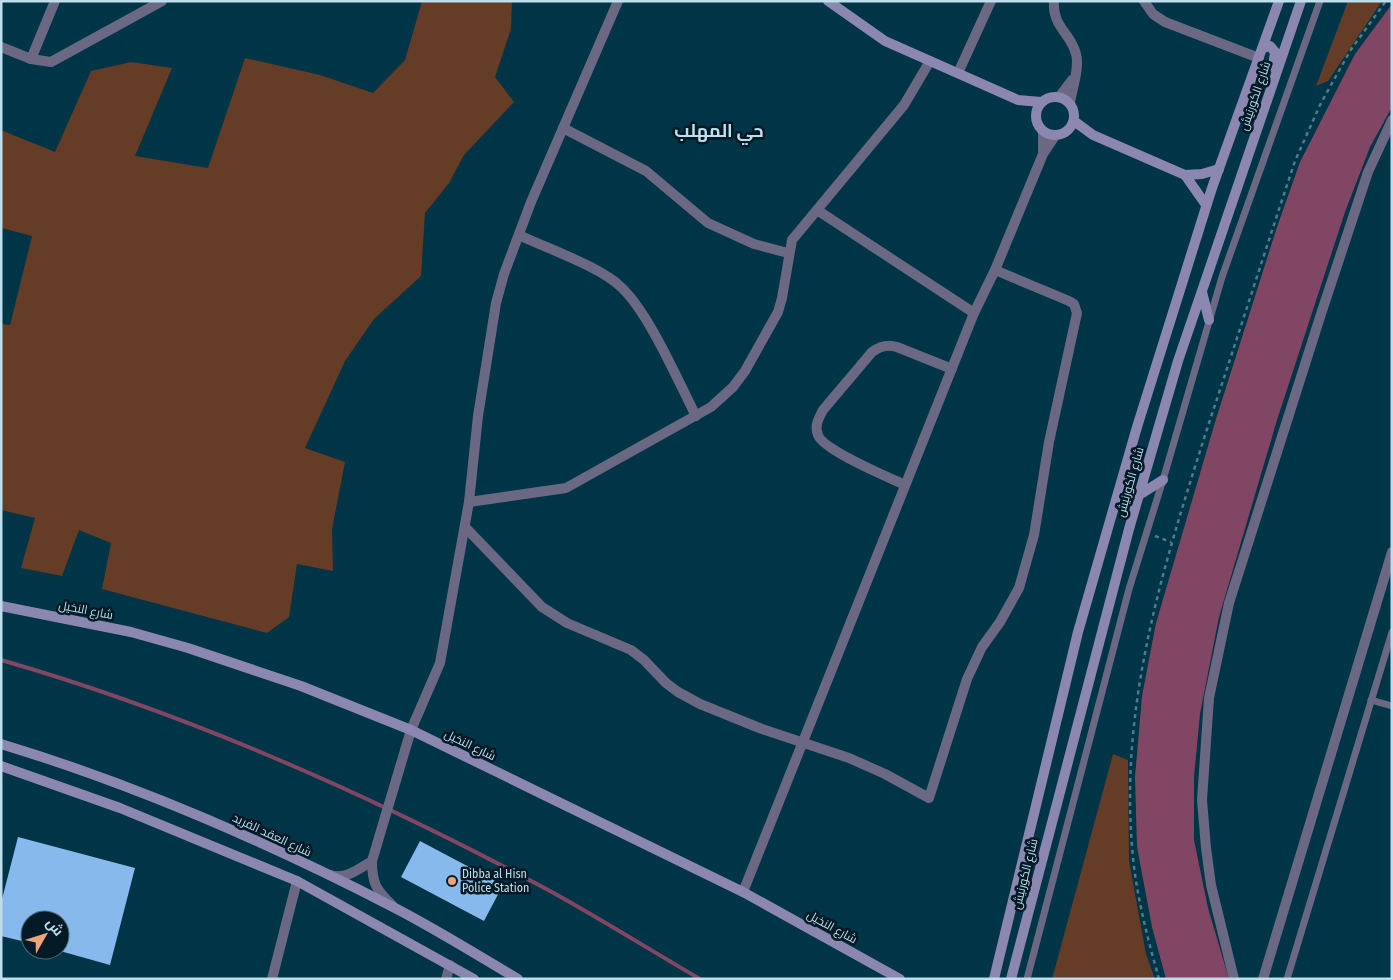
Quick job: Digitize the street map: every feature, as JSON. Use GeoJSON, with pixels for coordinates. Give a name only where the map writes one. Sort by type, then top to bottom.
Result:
{"type":"FeatureCollection","features":[{"type":"Feature","properties":{"kind":"main road"},"geometry":{"type":"LineString","coordinates":[[828,1],[884,41],[1018,100],[1041,102],[1052,97],[1059,97],[1070,103],[1074,115],[1074,121],[1067,131]]}},
{"type":"Feature","properties":{"kind":"main road","name":"شارع الكورنيش"},"geometry":{"type":"LineString","coordinates":[[994,979],[1078,632],[1137,427],[1218,169],[1279,1]]}},
{"type":"Feature","properties":{"kind":"main road","name":"شارع الكورنيش"},"geometry":{"type":"LineString","coordinates":[[1012,979],[1139,495],[1178,361],[1302,1]]}},
{"type":"Feature","properties":{"kind":"main road"},"geometry":{"type":"LineString","coordinates":[[1263,48],[1270,46],[1275,52],[1272,85]]}},
{"type":"Feature","properties":{"kind":"main road"},"geometry":{"type":"LineString","coordinates":[[1018,100],[1043,132],[1055,136],[1067,131],[1093,135]]}},
{"type":"Feature","properties":{"kind":"main road"},"geometry":{"type":"LineString","coordinates":[[1036,121],[1037,108],[1041,102]]}},
{"type":"Feature","properties":{"kind":"main road"},"geometry":{"type":"LineString","coordinates":[[1074,121],[1093,135],[1185,175],[1202,174],[1218,169]]}},
{"type":"Feature","properties":{"kind":"main road"},"geometry":{"type":"LineString","coordinates":[[1185,175],[1206,205]]}},
{"type":"Feature","properties":{"kind":"main road"},"geometry":{"type":"LineString","coordinates":[[1202,291],[1209,320]]}},
{"type":"Feature","properties":{"kind":"main road"},"geometry":{"type":"LineString","coordinates":[[1139,495],[1163,480]]}},
{"type":"Feature","properties":{"kind":"main road","name":"شارع النخيل"},"geometry":{"type":"LineString","coordinates":[[1,606],[131,632],[188,648],[301,686],[411,730],[743,892],[900,979]]}},
{"type":"Feature","properties":{"kind":"main road","name":"شارع العقد الفريد"},"geometry":{"type":"LineString","coordinates":[[1,744],[128,787],[232,829],[394,907],[518,979]]}},
{"type":"Feature","properties":{"kind":"main road"},"geometry":{"type":"LineString","coordinates":[[1,766],[120,808],[297,881],[474,979]]}},
{"type":"Feature","properties":{"kind":"main road"},"geometry":{"type":"LineString","coordinates":[[990,979],[997,966]]}},
{"type":"Feature","properties":{"kind":"street"},"geometry":{"type":"LineString","coordinates":[[31,59],[55,1]]}},
{"type":"Feature","properties":{"kind":"street"},"geometry":{"type":"LineString","coordinates":[[1,47],[31,59],[51,62],[162,1]]}},
{"type":"Feature","properties":{"kind":"street"},"geometry":{"type":"LineString","coordinates":[[394,907],[382,895],[372,879],[372,861],[411,730],[440,663],[469,502],[478,416],[496,303],[519,235],[618,1]]}},
{"type":"Feature","properties":{"kind":"street"},"geometry":{"type":"LineString","coordinates":[[958,73],[991,1]]}},
{"type":"Feature","properties":{"kind":"street"},"geometry":{"type":"LineString","coordinates":[[1054,1],[1057,22],[1076,50],[1077,68],[1073,79],[1070,103]]}},
{"type":"Feature","properties":{"kind":"street"},"geometry":{"type":"LineString","coordinates":[[1144,1],[1153,14],[1165,22],[1259,58]]}},
{"type":"Feature","properties":{"kind":"street"},"geometry":{"type":"LineString","coordinates":[[469,502],[566,488],[712,408],[734,387],[778,312],[792,240],[904,105],[930,61]]}},
{"type":"Feature","properties":{"kind":"street"},"geometry":{"type":"LineString","coordinates":[[1059,97],[1073,79]]}},
{"type":"Feature","properties":{"kind":"street"},"geometry":{"type":"LineString","coordinates":[[1234,979],[1211,885],[1206,848],[1202,800],[1209,698],[1230,603],[1256,516],[1368,172],[1392,120]]}},
{"type":"Feature","properties":{"kind":"street"},"geometry":{"type":"LineString","coordinates":[[563,128],[646,171],[708,223],[754,244],[788,253]]}},
{"type":"Feature","properties":{"kind":"street"},"geometry":{"type":"LineString","coordinates":[[1043,132],[1043,154]]}},
{"type":"Feature","properties":{"kind":"street"},"geometry":{"type":"LineString","coordinates":[[743,892],[974,313],[995,270],[1043,154],[1055,136]]}},
{"type":"Feature","properties":{"kind":"street"},"geometry":{"type":"LineString","coordinates":[[817,210],[974,313]]}},
{"type":"Feature","properties":{"kind":"street"},"geometry":{"type":"LineString","coordinates":[[519,235],[604,275],[629,295],[646,322],[696,416]]}},
{"type":"Feature","properties":{"kind":"street"},"geometry":{"type":"LineString","coordinates":[[465,527],[526,592],[555,616],[596,637],[631,650],[644,660],[666,683],[700,704],[803,743],[849,758],[885,774],[929,798],[967,679],[982,647],[1000,622],[1018,588],[1034,535],[1049,442],[1077,309],[1070,301],[995,270]]}},
{"type":"Feature","properties":{"kind":"street"},"geometry":{"type":"LineString","coordinates":[[906,485],[830,448],[818,436],[816,427],[818,419],[878,347],[897,347],[952,369]]}},
{"type":"Feature","properties":{"kind":"street"},"geometry":{"type":"LineString","coordinates":[[1263,979],[1392,552]]}},
{"type":"Feature","properties":{"kind":"street"},"geometry":{"type":"LineString","coordinates":[[324,873],[338,877],[348,875],[372,861]]}},
{"type":"Feature","properties":{"kind":"street"},"geometry":{"type":"LineString","coordinates":[[272,979],[297,881]]}},
{"type":"Feature","properties":{"kind":"street"},"geometry":{"type":"LineString","coordinates":[[446,979],[450,964]]}},
{"type":"Feature","properties":{"kind":"lane"},"geometry":{"type":"LineString","coordinates":[[1027,979],[1103,683],[1209,320],[1222,277],[1320,1]]}},
{"type":"Feature","properties":{"kind":"lane"},"geometry":{"type":"LineString","coordinates":[[1287,979],[1392,632]]}},
{"type":"Feature","properties":{"kind":"lane"},"geometry":{"type":"LineString","coordinates":[[1371,700],[1392,706]]}},
{"type":"Feature","properties":{"kind":"path"},"geometry":{"type":"LineString","coordinates":[[1159,979],[1145,929],[1132,847],[1130,781],[1137,696],[1150,621],[1171,542],[1294,161],[1320,105],[1350,51],[1386,1]]}},
{"type":"Feature","properties":{"kind":"shaded area"},"geometry":{"type":"Polygon","coordinates":[[[422,1],[512,1],[511,29],[495,77],[514,102],[464,155],[449,183],[425,213],[421,276],[374,319],[345,361],[305,448],[345,462],[332,529],[333,571],[297,564],[289,617],[267,633],[102,589],[111,543],[79,530],[62,576],[21,568],[35,518],[1,510],[1,324],[10,325],[32,236],[1,228],[1,130],[55,152],[91,71],[131,62],[172,68],[135,156],[208,168],[245,58],[320,75],[373,93],[405,60],[422,1]]]}},
{"type":"Feature","properties":{"kind":"shaded area"},"geometry":{"type":"Polygon","coordinates":[[[1348,1],[1382,1],[1328,81],[1316,86],[1348,1]]]}},
{"type":"Feature","properties":{"kind":"shaded area"},"geometry":{"type":"Polygon","coordinates":[[[1392,4],[1392,107],[1370,147],[1345,212],[1277,420],[1219,617],[1200,714],[1194,777],[1194,840],[1208,908],[1229,979],[1166,979],[1152,927],[1137,847],[1135,777],[1142,696],[1156,623],[1216,419],[1277,227],[1300,162],[1355,54],[1392,4]]]}},
{"type":"Feature","properties":{"kind":"shaded area"},"geometry":{"type":"Polygon","coordinates":[[[1113,754],[1128,760],[1129,861],[1146,954],[1155,979],[1052,979],[1113,754]]]}},
{"type":"Feature","properties":{"kind":"building"},"geometry":{"type":"Polygon","coordinates":[[[18,837],[135,868],[110,965],[70,954],[70,910],[20,910],[20,941],[1,936],[1,903],[18,837]]]}},
{"type":"Feature","properties":{"kind":"building","name":"Dibba al Hisn Police Station"},"geometry":{"type":"Polygon","coordinates":[[[420,841],[503,885],[484,921],[401,877],[420,841]]]}},
{"type":"Feature","properties":{"kind":"waterway"},"geometry":{"type":"LineString","coordinates":[[1,660],[73,682],[213,732],[350,791],[484,856],[550,891],[700,979]]}},
{"type":"Feature","properties":{"kind":"place","name":"Dibba al Hisn Police Station"},"geometry":{"type":"Point","coordinates":[452,881]}},
{"type":"Feature","properties":{"kind":"district","name":"حي المهلب"},"geometry":{"type":"Point","coordinates":[719,131]}}]}
